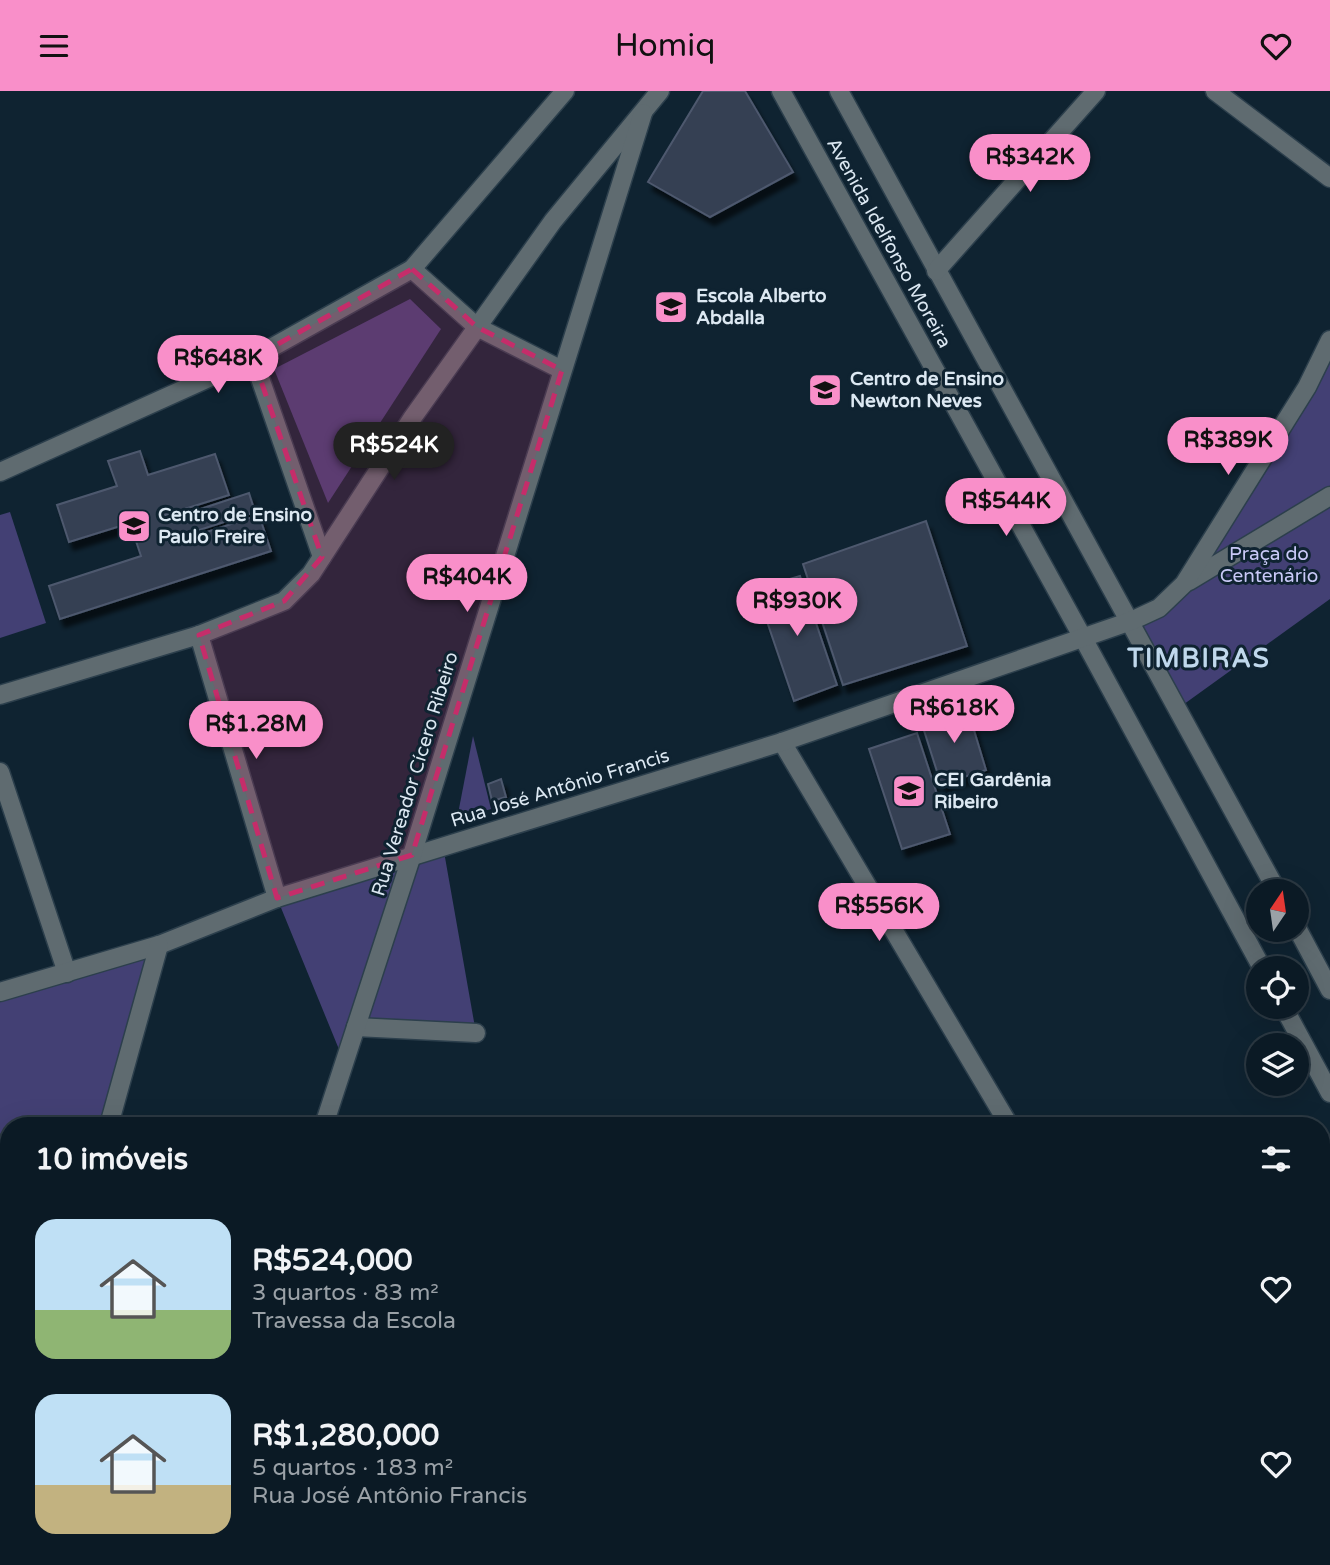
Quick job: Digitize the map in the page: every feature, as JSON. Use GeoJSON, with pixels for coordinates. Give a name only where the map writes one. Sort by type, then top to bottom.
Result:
{"type":"FeatureCollection","features":[{"type":"Feature","properties":{"kind":"street"},"geometry":{"type":"LineString","coordinates":[[0,472],[253,358],[412,268],[565,91]]}},
{"type":"Feature","properties":{"kind":"street"},"geometry":{"type":"LineString","coordinates":[[0,695],[199,635],[284,601],[311,574],[413,417],[553,221],[660,91]]}},
{"type":"Feature","properties":{"kind":"street","name":"Avenida Idelfonso Moreira"},"geometry":{"type":"LineString","coordinates":[[781,91],[1255,956]]}},
{"type":"Feature","properties":{"kind":"street","name":"Avenida Idelfonso Moreira"},"geometry":{"type":"LineString","coordinates":[[839,91],[1271,879]]}},
{"type":"Feature","properties":{"kind":"street"},"geometry":{"type":"LineString","coordinates":[[848,107],[860,91]]}},
{"type":"Feature","properties":{"kind":"street"},"geometry":{"type":"LineString","coordinates":[[936,271],[1096,91]]}},
{"type":"Feature","properties":{"kind":"street"},"geometry":{"type":"LineString","coordinates":[[1215,91],[1330,178]]}},
{"type":"Feature","properties":{"kind":"street","name":"Rua Vereador Cícero Ribeiro"},"geometry":{"type":"LineString","coordinates":[[327,1117],[412,855],[643,113]]}},
{"type":"Feature","properties":{"kind":"street"},"geometry":{"type":"LineString","coordinates":[[412,268],[477,327],[562,370]]}},
{"type":"Feature","properties":{"kind":"street"},"geometry":{"type":"LineString","coordinates":[[1184,584],[1307,387],[1330,340]]}},
{"type":"Feature","properties":{"kind":"street"},"geometry":{"type":"LineString","coordinates":[[253,358],[322,557]]}},
{"type":"Feature","properties":{"kind":"street"},"geometry":{"type":"LineString","coordinates":[[1184,584],[1330,496]]}},
{"type":"Feature","properties":{"kind":"street","name":"Rua José Antônio Francis"},"geometry":{"type":"LineString","coordinates":[[0,992],[159,945],[277,898],[782,742],[1131,621],[1159,608],[1184,584]]}},
{"type":"Feature","properties":{"kind":"street"},"geometry":{"type":"LineString","coordinates":[[199,635],[277,898]]}},
{"type":"Feature","properties":{"kind":"street"},"geometry":{"type":"LineString","coordinates":[[782,742],[1004,1117]]}},
{"type":"Feature","properties":{"kind":"street"},"geometry":{"type":"LineString","coordinates":[[0,772],[66,973]]}},
{"type":"Feature","properties":{"kind":"street"},"geometry":{"type":"LineString","coordinates":[[1304,942],[1330,990]]}},
{"type":"Feature","properties":{"kind":"street"},"geometry":{"type":"LineString","coordinates":[[111,1117],[159,945]]}},
{"type":"Feature","properties":{"kind":"street"},"geometry":{"type":"LineString","coordinates":[[1290,1019],[1330,1093]]}},
{"type":"Feature","properties":{"kind":"street"},"geometry":{"type":"LineString","coordinates":[[356,1027],[476,1033]]}},
{"type":"Feature","properties":{"kind":"highlighted area"},"geometry":{"type":"Polygon","coordinates":[[[412,269],[477,327],[562,370],[412,855],[277,898],[199,635],[284,601],[322,557],[253,358],[412,269]]]}},
{"type":"Feature","properties":{"kind":"green space"},"geometry":{"type":"Polygon","coordinates":[[[410,299],[441,329],[328,503],[274,369],[410,299]]]}},
{"type":"Feature","properties":{"kind":"green space","name":"Praça do Centenário"},"geometry":{"type":"Polygon","coordinates":[[[1330,335],[1330,599],[1180,707],[1134,620],[1185,587],[1330,335]]]}},
{"type":"Feature","properties":{"kind":"green space"},"geometry":{"type":"Polygon","coordinates":[[[10,512],[46,623],[0,638],[0,515],[10,512]]]}},
{"type":"Feature","properties":{"kind":"green space"},"geometry":{"type":"Polygon","coordinates":[[[473,736],[491,809],[457,819],[473,736]]]}},
{"type":"Feature","properties":{"kind":"green space"},"geometry":{"type":"Polygon","coordinates":[[[443,846],[476,1033],[357,1027],[345,1064],[277,898],[443,846]]]}},
{"type":"Feature","properties":{"kind":"green space"},"geometry":{"type":"Polygon","coordinates":[[[159,945],[111,1117],[0,1117],[0,992],[159,945]]]}},
{"type":"Feature","properties":{"kind":"building"},"geometry":{"type":"Polygon","coordinates":[[[703,91],[745,91],[793,172],[710,217],[648,182],[703,91]]]}},
{"type":"Feature","properties":{"kind":"building"},"geometry":{"type":"Polygon","coordinates":[[[140,451],[148,475],[215,454],[229,495],[159,517],[161,522],[249,493],[255,512],[168,540],[170,544],[259,515],[271,551],[60,619],[49,586],[141,556],[130,523],[69,542],[57,505],[117,486],[108,461],[140,451]]]}},
{"type":"Feature","properties":{"kind":"building"},"geometry":{"type":"Polygon","coordinates":[[[926,521],[967,646],[843,685],[803,564],[926,521]]]}},
{"type":"Feature","properties":{"kind":"building"},"geometry":{"type":"Polygon","coordinates":[[[800,576],[837,685],[794,701],[756,589],[800,576]]]}},
{"type":"Feature","properties":{"kind":"building"},"geometry":{"type":"Polygon","coordinates":[[[967,707],[986,770],[941,784],[921,721],[967,707]]]}},
{"type":"Feature","properties":{"kind":"building","name":"CEI Gardênia Ribeiro"},"geometry":{"type":"Polygon","coordinates":[[[917,733],[950,834],[902,849],[869,749],[917,733]]]}},
{"type":"Feature","properties":{"kind":"building"},"geometry":{"type":"Polygon","coordinates":[[[501,779],[506,797],[492,801],[488,784],[501,779]]]}},
{"type":"Feature","properties":{"kind":"place","name":"Escola Alberto Abdalla"},"geometry":{"type":"Point","coordinates":[671,307]}},
{"type":"Feature","properties":{"kind":"place","name":"Centro de Ensino Newton Neves"},"geometry":{"type":"Point","coordinates":[825,390]}},
{"type":"Feature","properties":{"kind":"place","name":"Centro de Ensino Paulo Freire"},"geometry":{"type":"Point","coordinates":[134,526]}},
{"type":"Feature","properties":{"kind":"place","name":"CEI Gardênia Ribeiro"},"geometry":{"type":"Point","coordinates":[909,791]}},
{"type":"Feature","properties":{"kind":"district","name":"TIMBIRAS"},"geometry":{"type":"Point","coordinates":[1199,658]}}]}
